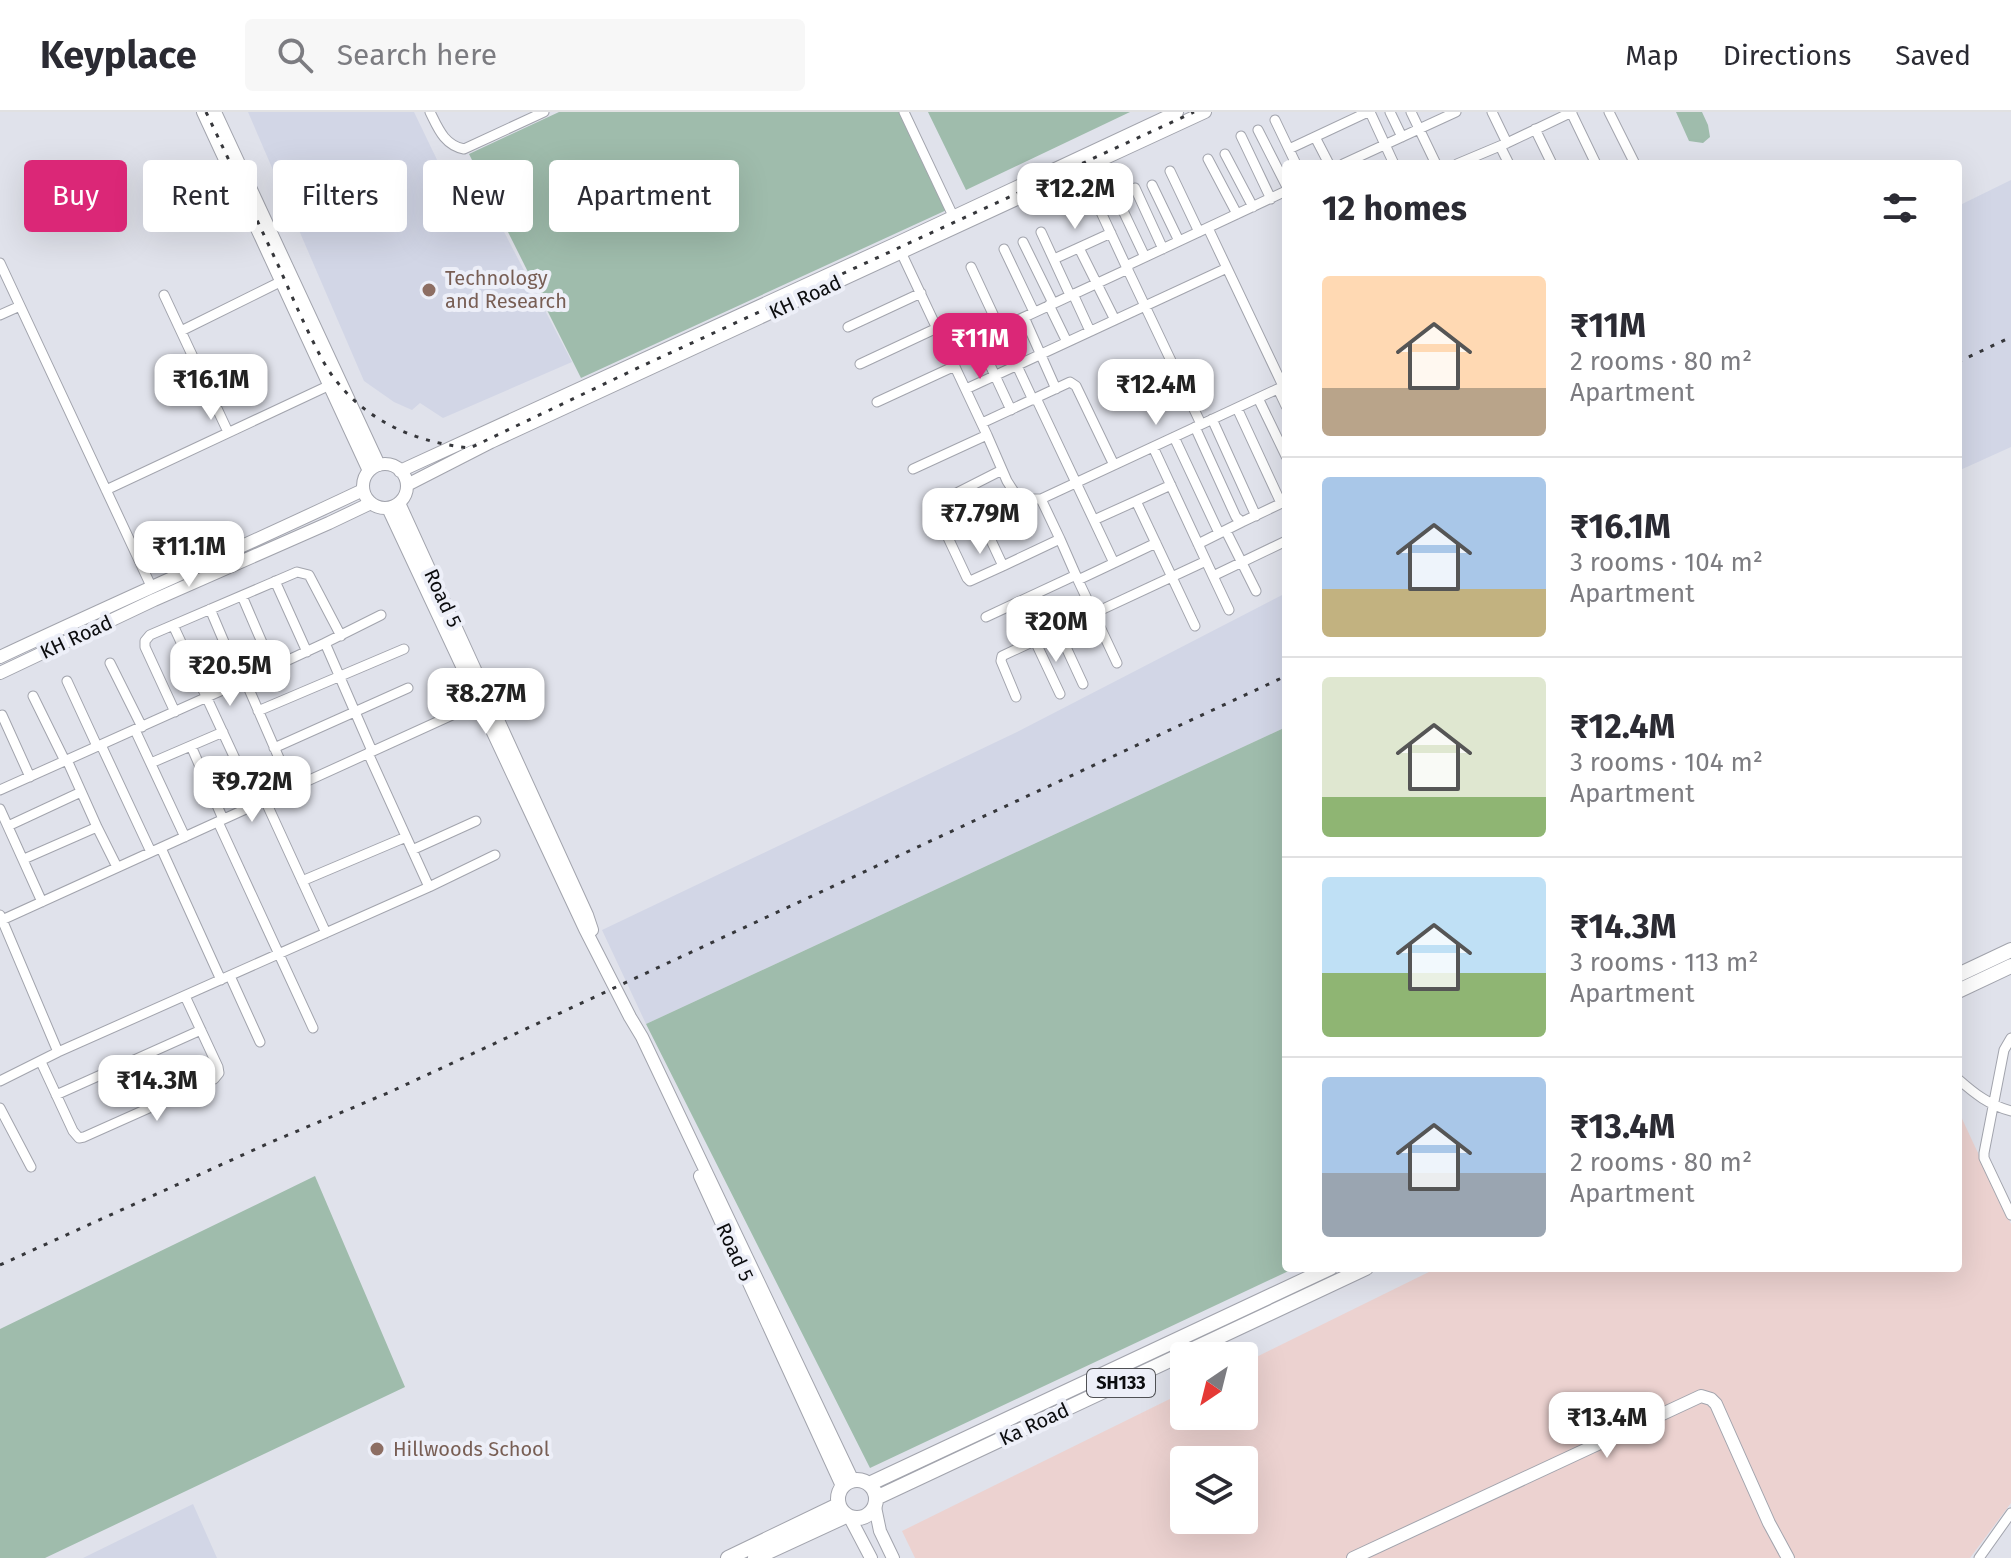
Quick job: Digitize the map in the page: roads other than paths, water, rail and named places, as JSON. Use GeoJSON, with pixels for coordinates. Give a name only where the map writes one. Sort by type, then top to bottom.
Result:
{"type":"FeatureCollection","features":[{"type":"Feature","properties":{"kind":"main road"},"geometry":{"type":"LineString","coordinates":[[203,112],[330,385],[374,468]]}},
{"type":"Feature","properties":{"kind":"main road"},"geometry":{"type":"LineString","coordinates":[[215,112],[374,468]]}},
{"type":"Feature","properties":{"kind":"main road","name":"KH Road"},"geometry":{"type":"LineString","coordinates":[[955,222],[1177,112]]}},
{"type":"Feature","properties":{"kind":"main road","name":"KH Road"},"geometry":{"type":"LineString","coordinates":[[407,485],[899,248],[1205,112]]}},
{"type":"Feature","properties":{"kind":"main road","name":"KH Road"},"geometry":{"type":"LineString","coordinates":[[400,471],[899,248]]}},
{"type":"Feature","properties":{"kind":"main road"},"geometry":{"type":"LineString","coordinates":[[390,465],[400,471],[407,485],[405,495],[393,505],[376,506],[363,490],[363,480],[374,468],[390,465]]}},
{"type":"Feature","properties":{"kind":"main road","name":"KH Road"},"geometry":{"type":"LineString","coordinates":[[0,657],[363,490]]}},
{"type":"Feature","properties":{"kind":"main road","name":"KH Road"},"geometry":{"type":"LineString","coordinates":[[0,673],[371,503]]}},
{"type":"Feature","properties":{"kind":"main road","name":"Road 5"},"geometry":{"type":"LineString","coordinates":[[393,505],[587,915],[601,958],[630,1017],[636,1040],[848,1483]]}},
{"type":"Feature","properties":{"kind":"main road"},"geometry":{"type":"LineString","coordinates":[[1962,973],[2011,950]]}},
{"type":"Feature","properties":{"kind":"main road"},"geometry":{"type":"LineString","coordinates":[[1962,989],[2011,966]]}},
{"type":"Feature","properties":{"kind":"main road","name":"Ka Road"},"geometry":{"type":"LineString","coordinates":[[1188,1342],[1322,1272]]}},
{"type":"Feature","properties":{"kind":"main road","name":"Ka Road"},"geometry":{"type":"LineString","coordinates":[[1191,1342],[1357,1272]]}},
{"type":"Feature","properties":{"kind":"main road","name":"Ka Road"},"geometry":{"type":"LineString","coordinates":[[869,1484],[1170,1351]]}},
{"type":"Feature","properties":{"kind":"main road","name":"Ka Road"},"geometry":{"type":"LineString","coordinates":[[876,1502],[1170,1352]]}},
{"type":"Feature","properties":{"kind":"main road"},"geometry":{"type":"LineString","coordinates":[[1353,1558],[1701,1396],[1716,1404],[1788,1558]]}},
{"type":"Feature","properties":{"kind":"main road"},"geometry":{"type":"LineString","coordinates":[[871,1558],[845,1513],[838,1492],[848,1483],[864,1481],[875,1492],[880,1531],[893,1558]]}},
{"type":"Feature","properties":{"kind":"main road","name":"SH133"},"geometry":{"type":"LineString","coordinates":[[728,1558],[845,1513],[857,1519],[865,1518],[876,1502]]}},
{"type":"Feature","properties":{"kind":"main road","name":"SH133"},"geometry":{"type":"LineString","coordinates":[[755,1558],[845,1513]]}},
{"type":"Feature","properties":{"kind":"street"},"geometry":{"type":"LineString","coordinates":[[430,112],[449,144],[464,149],[544,112]]}},
{"type":"Feature","properties":{"kind":"street"},"geometry":{"type":"LineString","coordinates":[[904,112],[955,222]]}},
{"type":"Feature","properties":{"kind":"street"},"geometry":{"type":"LineString","coordinates":[[1289,149],[1369,112],[1392,160]]}},
{"type":"Feature","properties":{"kind":"street"},"geometry":{"type":"LineString","coordinates":[[1390,112],[1402,137]]}},
{"type":"Feature","properties":{"kind":"street"},"geometry":{"type":"LineString","coordinates":[[1411,112],[1434,160]]}},
{"type":"Feature","properties":{"kind":"street"},"geometry":{"type":"LineString","coordinates":[[1352,160],[1419,129],[1436,116],[1456,112]]}},
{"type":"Feature","properties":{"kind":"street"},"geometry":{"type":"LineString","coordinates":[[1492,112],[1508,160]]}},
{"type":"Feature","properties":{"kind":"street"},"geometry":{"type":"LineString","coordinates":[[1466,160],[1572,112],[1594,160]]}},
{"type":"Feature","properties":{"kind":"street"},"geometry":{"type":"LineString","coordinates":[[1609,112],[1633,160]]}},
{"type":"Feature","properties":{"kind":"street"},"geometry":{"type":"LineString","coordinates":[[1275,120],[1294,160]]}},
{"type":"Feature","properties":{"kind":"street"},"geometry":{"type":"LineString","coordinates":[[1535,129],[1550,160]]}},
{"type":"Feature","properties":{"kind":"street"},"geometry":{"type":"LineString","coordinates":[[1258,130],[1282,177]]}},
{"type":"Feature","properties":{"kind":"street"},"geometry":{"type":"LineString","coordinates":[[1241,136],[1271,199]]}},
{"type":"Feature","properties":{"kind":"street"},"geometry":{"type":"LineString","coordinates":[[1315,137],[1327,160]]}},
{"type":"Feature","properties":{"kind":"street"},"geometry":{"type":"LineString","coordinates":[[1225,154],[1253,207]]}},
{"type":"Feature","properties":{"kind":"street"},"geometry":{"type":"LineString","coordinates":[[1208,159],[1237,214]]}},
{"type":"Feature","properties":{"kind":"street"},"geometry":{"type":"LineString","coordinates":[[899,248],[1016,495],[1022,499],[1041,499],[1282,387],[1227,268],[1170,171]]}},
{"type":"Feature","properties":{"kind":"street"},"geometry":{"type":"LineString","coordinates":[[1152,185],[1179,241]]}},
{"type":"Feature","properties":{"kind":"street"},"geometry":{"type":"LineString","coordinates":[[1135,188],[1163,249]]}},
{"type":"Feature","properties":{"kind":"street"},"geometry":{"type":"LineString","coordinates":[[949,352],[1282,193]]}},
{"type":"Feature","properties":{"kind":"street"},"geometry":{"type":"LineString","coordinates":[[1117,198],[1145,257]]}},
{"type":"Feature","properties":{"kind":"street"},"geometry":{"type":"LineString","coordinates":[[1100,210],[1236,517],[1242,522]]}},
{"type":"Feature","properties":{"kind":"street"},"geometry":{"type":"LineString","coordinates":[[1041,232],[1090,331]]}},
{"type":"Feature","properties":{"kind":"street"},"geometry":{"type":"LineString","coordinates":[[1054,259],[1111,233]]}},
{"type":"Feature","properties":{"kind":"street"},"geometry":{"type":"LineString","coordinates":[[1023,242],[1067,342]]}},
{"type":"Feature","properties":{"kind":"street"},"geometry":{"type":"LineString","coordinates":[[1079,248],[1115,320]]}},
{"type":"Feature","properties":{"kind":"street"},"geometry":{"type":"LineString","coordinates":[[1004,249],[1056,389]]}},
{"type":"Feature","properties":{"kind":"street"},"geometry":{"type":"LineString","coordinates":[[0,263],[151,586]]}},
{"type":"Feature","properties":{"kind":"street"},"geometry":{"type":"LineString","coordinates":[[971,267],[1114,563]]}},
{"type":"Feature","properties":{"kind":"street"},"geometry":{"type":"LineString","coordinates":[[966,389],[1227,268]]}},
{"type":"Feature","properties":{"kind":"street"},"geometry":{"type":"LineString","coordinates":[[181,331],[282,281]]}},
{"type":"Feature","properties":{"kind":"street"},"geometry":{"type":"LineString","coordinates":[[848,327],[921,293]]}},
{"type":"Feature","properties":{"kind":"street"},"geometry":{"type":"LineString","coordinates":[[164,295],[228,432]]}},
{"type":"Feature","properties":{"kind":"street"},"geometry":{"type":"LineString","coordinates":[[0,315],[20,306]]}},
{"type":"Feature","properties":{"kind":"street"},"geometry":{"type":"LineString","coordinates":[[860,364],[937,328]]}},
{"type":"Feature","properties":{"kind":"street"},"geometry":{"type":"LineString","coordinates":[[978,339],[1011,410]]}},
{"type":"Feature","properties":{"kind":"street"},"geometry":{"type":"LineString","coordinates":[[877,402],[955,366]]}},
{"type":"Feature","properties":{"kind":"street"},"geometry":{"type":"LineString","coordinates":[[982,423],[1070,382],[1076,386],[1114,465]]}},
{"type":"Feature","properties":{"kind":"street"},"geometry":{"type":"LineString","coordinates":[[106,490],[330,385]]}},
{"type":"Feature","properties":{"kind":"street"},"geometry":{"type":"LineString","coordinates":[[1258,398],[1282,448]]}},
{"type":"Feature","properties":{"kind":"street"},"geometry":{"type":"LineString","coordinates":[[1237,408],[1282,498]]}},
{"type":"Feature","properties":{"kind":"street"},"geometry":{"type":"LineString","coordinates":[[1212,419],[1256,516]]}},
{"type":"Feature","properties":{"kind":"street"},"geometry":{"type":"LineString","coordinates":[[913,469],[987,435]]}},
{"type":"Feature","properties":{"kind":"street"},"geometry":{"type":"LineString","coordinates":[[1174,437],[1256,591]]}},
{"type":"Feature","properties":{"kind":"street"},"geometry":{"type":"LineString","coordinates":[[1153,447],[1229,610]]}},
{"type":"Feature","properties":{"kind":"street"},"geometry":{"type":"LineString","coordinates":[[1002,470],[935,506],[967,578],[970,581],[1060,539]]}},
{"type":"Feature","properties":{"kind":"street"},"geometry":{"type":"LineString","coordinates":[[1094,520],[1171,485]]}},
{"type":"Feature","properties":{"kind":"street"},"geometry":{"type":"LineString","coordinates":[[967,489],[1003,566]]}},
{"type":"Feature","properties":{"kind":"street"},"geometry":{"type":"LineString","coordinates":[[1041,499],[1117,663]]}},
{"type":"Feature","properties":{"kind":"street"},"geometry":{"type":"LineString","coordinates":[[1136,501],[1195,626]]}},
{"type":"Feature","properties":{"kind":"street"},"geometry":{"type":"LineString","coordinates":[[1198,544],[1282,503]]}},
{"type":"Feature","properties":{"kind":"street"},"geometry":{"type":"LineString","coordinates":[[986,617],[1156,543]]}},
{"type":"Feature","properties":{"kind":"street"},"geometry":{"type":"LineString","coordinates":[[1213,576],[1282,543]]}},
{"type":"Feature","properties":{"kind":"street"},"geometry":{"type":"LineString","coordinates":[[1016,697],[1000,658],[1206,561]]}},
{"type":"Feature","properties":{"kind":"street"},"geometry":{"type":"LineString","coordinates":[[175,712],[145,647],[147,638],[173,625],[297,572],[309,575],[341,636]]}},
{"type":"Feature","properties":{"kind":"street"},"geometry":{"type":"LineString","coordinates":[[275,581],[307,652]]}},
{"type":"Feature","properties":{"kind":"street"},"geometry":{"type":"LineString","coordinates":[[242,596],[273,668]]}},
{"type":"Feature","properties":{"kind":"street"},"geometry":{"type":"LineString","coordinates":[[210,609],[292,788]]}},
{"type":"Feature","properties":{"kind":"street"},"geometry":{"type":"LineString","coordinates":[[0,790],[273,668],[381,615]]}},
{"type":"Feature","properties":{"kind":"street"},"geometry":{"type":"LineString","coordinates":[[173,625],[223,732],[326,933]]}},
{"type":"Feature","properties":{"kind":"street"},"geometry":{"type":"LineString","coordinates":[[1058,630],[1083,684]]}},
{"type":"Feature","properties":{"kind":"street"},"geometry":{"type":"LineString","coordinates":[[1035,641],[1060,694]]}},
{"type":"Feature","properties":{"kind":"street"},"geometry":{"type":"LineString","coordinates":[[325,643],[429,887]]}},
{"type":"Feature","properties":{"kind":"street"},"geometry":{"type":"LineString","coordinates":[[258,711],[404,649]]}},
{"type":"Feature","properties":{"kind":"street"},"geometry":{"type":"LineString","coordinates":[[110,663],[185,837]]}},
{"type":"Feature","properties":{"kind":"street"},"geometry":{"type":"LineString","coordinates":[[67,681],[151,852]]}},
{"type":"Feature","properties":{"kind":"street"},"geometry":{"type":"LineString","coordinates":[[274,748],[408,688]]}},
{"type":"Feature","properties":{"kind":"street"},"geometry":{"type":"LineString","coordinates":[[33,696],[117,867]]}},
{"type":"Feature","properties":{"kind":"street"},"geometry":{"type":"LineString","coordinates":[[58,1052],[1,918],[484,700]]}},
{"type":"Feature","properties":{"kind":"street"},"geometry":{"type":"LineString","coordinates":[[2,715],[30,777]]}},
{"type":"Feature","properties":{"kind":"street"},"geometry":{"type":"LineString","coordinates":[[151,763],[223,732]]}},
{"type":"Feature","properties":{"kind":"street"},"geometry":{"type":"LineString","coordinates":[[191,746],[220,820],[313,1028]]}},
{"type":"Feature","properties":{"kind":"street"},"geometry":{"type":"LineString","coordinates":[[8,826],[81,792]]}},
{"type":"Feature","properties":{"kind":"street"},"geometry":{"type":"LineString","coordinates":[[0,809],[42,902]]}},
{"type":"Feature","properties":{"kind":"street"},"geometry":{"type":"LineString","coordinates":[[412,850],[476,821]]}},
{"type":"Feature","properties":{"kind":"street"},"geometry":{"type":"LineString","coordinates":[[24,859],[97,827]]}},
{"type":"Feature","properties":{"kind":"street"},"geometry":{"type":"LineString","coordinates":[[302,881],[406,837]]}},
{"type":"Feature","properties":{"kind":"street"},"geometry":{"type":"LineString","coordinates":[[161,848],[260,1042]]}},
{"type":"Feature","properties":{"kind":"street"},"geometry":{"type":"LineString","coordinates":[[0,1081],[495,855]]}},
{"type":"Feature","properties":{"kind":"street"},"geometry":{"type":"LineString","coordinates":[[41,1062],[75,1136],[84,1137],[200,1086],[214,1079],[219,1073],[218,1067],[185,996]]}},
{"type":"Feature","properties":{"kind":"street"},"geometry":{"type":"LineString","coordinates":[[56,1095],[201,1030]]}},
{"type":"Feature","properties":{"kind":"street"},"geometry":{"type":"LineString","coordinates":[[2011,1038],[2004,1050],[1984,1153],[2011,1215]]}},
{"type":"Feature","properties":{"kind":"street"},"geometry":{"type":"LineString","coordinates":[[1962,1082],[1981,1099],[2011,1111]]}},
{"type":"Feature","properties":{"kind":"street"},"geometry":{"type":"LineString","coordinates":[[0,1108],[31,1167]]}},
{"type":"Feature","properties":{"kind":"street"},"geometry":{"type":"LineString","coordinates":[[1979,1558],[2011,1513]]}},
{"type":"Feature","properties":{"kind":"railway"},"geometry":{"type":"LineString","coordinates":[[206,112],[311,338],[336,380],[367,411],[386,423],[426,440],[470,448],[1194,112]]}},
{"type":"Feature","properties":{"kind":"railway"},"geometry":{"type":"LineString","coordinates":[[1962,360],[2011,337]]}},
{"type":"Feature","properties":{"kind":"railway"},"geometry":{"type":"LineString","coordinates":[[0,1265],[269,1143],[390,1092],[1282,678]]}},
{"type":"Feature","properties":{"kind":"place","name":"Technology and Research"},"geometry":{"type":"Point","coordinates":[429,290]}},
{"type":"Feature","properties":{"kind":"place","name":"Hillwoods School"},"geometry":{"type":"Point","coordinates":[377,1449]}}]}
